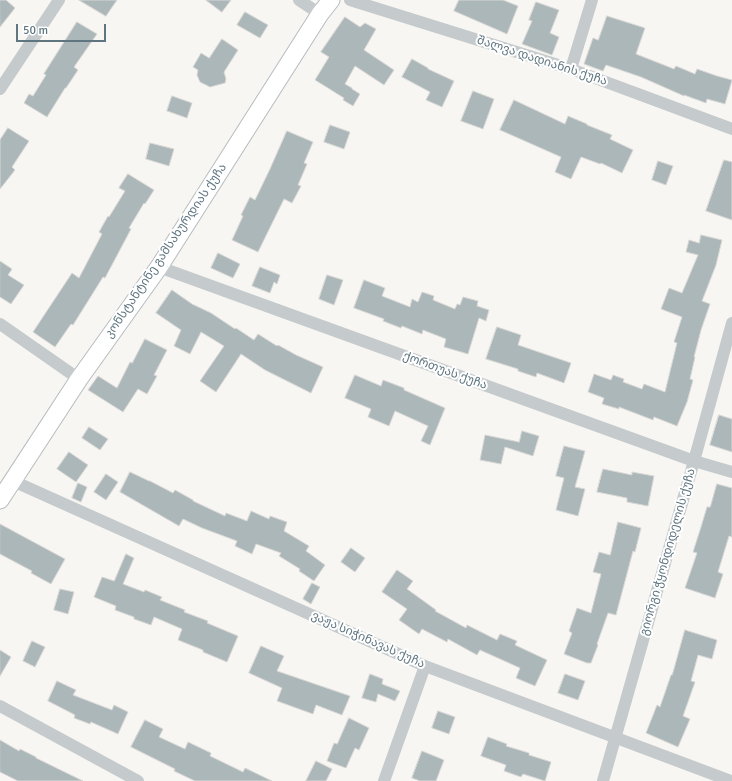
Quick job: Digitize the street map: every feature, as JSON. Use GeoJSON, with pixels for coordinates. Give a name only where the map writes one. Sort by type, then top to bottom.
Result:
{"type":"FeatureCollection","features":[{"type":"Feature","properties":{"kind":"main road","name":"კონსტანტინე გამსახურდიას ქუჩა"},"geometry":{"type":"LineString","coordinates":[[0,500],[79,379],[159,267],[320,14],[331,0]]}},
{"type":"Feature","properties":{"kind":"street"},"geometry":{"type":"LineString","coordinates":[[0,89],[60,0]]}},
{"type":"Feature","properties":{"kind":"street"},"geometry":{"type":"LineString","coordinates":[[299,0],[320,14]]}},
{"type":"Feature","properties":{"kind":"street","name":"შალვა დადიანის ქუჩა"},"geometry":{"type":"LineString","coordinates":[[350,0],[570,69],[732,129]]}},
{"type":"Feature","properties":{"kind":"street"},"geometry":{"type":"LineString","coordinates":[[570,69],[592,0]]}},
{"type":"Feature","properties":{"kind":"street","name":"ქორთუას ქუჩა"},"geometry":{"type":"LineString","coordinates":[[159,267],[694,461],[732,472]]}},
{"type":"Feature","properties":{"kind":"street","name":"გიორგი ჭყონდიდელის ქუჩა"},"geometry":{"type":"LineString","coordinates":[[603,781],[732,323]]}},
{"type":"Feature","properties":{"kind":"street"},"geometry":{"type":"LineString","coordinates":[[0,324],[79,379]]}},
{"type":"Feature","properties":{"kind":"street","name":"ვაჟა სიჭინავას ქუჩა"},"geometry":{"type":"LineString","coordinates":[[13,481],[425,666],[731,781]]}},
{"type":"Feature","properties":{"kind":"street"},"geometry":{"type":"LineString","coordinates":[[384,781],[425,666]]}},
{"type":"Feature","properties":{"kind":"street"},"geometry":{"type":"LineString","coordinates":[[0,706],[138,781]]}},
{"type":"Feature","properties":{"kind":"building"},"geometry":{"type":"Polygon","coordinates":[[[0,0],[6,0],[15,8],[0,27],[0,0]]]}},
{"type":"Feature","properties":{"kind":"building"},"geometry":{"type":"Polygon","coordinates":[[[79,0],[117,0],[106,16],[79,0]]]}},
{"type":"Feature","properties":{"kind":"building"},"geometry":{"type":"Polygon","coordinates":[[[206,0],[231,0],[222,12],[206,0]]]}},
{"type":"Feature","properties":{"kind":"building"},"geometry":{"type":"Polygon","coordinates":[[[459,0],[503,0],[518,6],[507,34],[454,11],[459,0]]]}},
{"type":"Feature","properties":{"kind":"building"},"geometry":{"type":"Polygon","coordinates":[[[536,2],[559,10],[550,33],[559,37],[552,55],[522,44],[532,21],[529,20],[536,2]]]}},
{"type":"Feature","properties":{"kind":"building"},"geometry":{"type":"Polygon","coordinates":[[[245,12],[268,25],[260,38],[237,25],[245,12]]]}},
{"type":"Feature","properties":{"kind":"building"},"geometry":{"type":"Polygon","coordinates":[[[607,16],[645,28],[636,54],[674,69],[676,66],[695,74],[697,69],[732,80],[725,104],[707,99],[706,103],[684,96],[641,77],[606,65],[603,71],[584,64],[593,38],[598,40],[607,16]]]}},
{"type":"Feature","properties":{"kind":"building"},"geometry":{"type":"Polygon","coordinates":[[[345,17],[360,27],[365,23],[376,29],[364,50],[394,70],[384,85],[355,66],[345,84],[360,94],[353,106],[343,100],[344,98],[315,80],[329,57],[321,52],[345,17]]]}},
{"type":"Feature","properties":{"kind":"building"},"geometry":{"type":"Polygon","coordinates":[[[77,22],[97,34],[74,67],[78,70],[47,117],[24,103],[29,94],[33,96],[46,75],[44,74],[77,22]]]}},
{"type":"Feature","properties":{"kind":"building"},"geometry":{"type":"Polygon","coordinates":[[[222,39],[238,50],[224,72],[226,79],[225,83],[210,87],[200,82],[197,75],[198,70],[193,67],[201,53],[209,58],[222,39]]]}},
{"type":"Feature","properties":{"kind":"building"},"geometry":{"type":"Polygon","coordinates":[[[412,59],[428,69],[454,81],[442,107],[426,100],[430,92],[402,77],[412,59]]]}},
{"type":"Feature","properties":{"kind":"building"},"geometry":{"type":"Polygon","coordinates":[[[473,91],[494,99],[483,129],[461,121],[473,91]]]}},
{"type":"Feature","properties":{"kind":"building"},"geometry":{"type":"Polygon","coordinates":[[[172,96],[192,103],[187,118],[167,111],[172,96]]]}},
{"type":"Feature","properties":{"kind":"building"},"geometry":{"type":"Polygon","coordinates":[[[514,100],[565,124],[568,116],[612,135],[610,139],[633,150],[622,173],[601,163],[600,164],[581,157],[571,179],[555,172],[561,157],[500,130],[514,100]]]}},
{"type":"Feature","properties":{"kind":"building"},"geometry":{"type":"Polygon","coordinates":[[[330,125],[350,132],[344,149],[324,142],[330,125]]]}},
{"type":"Feature","properties":{"kind":"building"},"geometry":{"type":"Polygon","coordinates":[[[8,128],[29,141],[12,167],[15,170],[0,189],[0,140],[8,128]]]}},
{"type":"Feature","properties":{"kind":"building"},"geometry":{"type":"Polygon","coordinates":[[[287,131],[313,142],[304,163],[307,164],[298,185],[301,186],[292,203],[284,199],[258,252],[232,240],[243,216],[241,215],[250,197],[255,200],[287,131]]]}},
{"type":"Feature","properties":{"kind":"building"},"geometry":{"type":"Polygon","coordinates":[[[150,143],[174,149],[169,166],[146,159],[150,143]]]}},
{"type":"Feature","properties":{"kind":"building"},"geometry":{"type":"Polygon","coordinates":[[[724,160],[732,162],[732,220],[706,211],[724,160]]]}},
{"type":"Feature","properties":{"kind":"building"},"geometry":{"type":"Polygon","coordinates":[[[658,161],[673,166],[666,185],[652,180],[658,161]]]}},
{"type":"Feature","properties":{"kind":"building"},"geometry":{"type":"Polygon","coordinates":[[[128,174],[154,190],[145,204],[144,203],[129,228],[131,229],[105,278],[103,277],[73,325],[71,324],[55,347],[33,332],[72,273],[79,278],[102,234],[99,232],[125,191],[119,188],[128,174]]]}},
{"type":"Feature","properties":{"kind":"building"},"geometry":{"type":"Polygon","coordinates":[[[701,235],[722,240],[716,265],[702,301],[710,304],[694,357],[690,379],[693,380],[687,402],[677,426],[654,417],[653,420],[619,407],[619,409],[602,404],[604,398],[588,392],[594,374],[611,380],[613,375],[624,379],[623,382],[642,389],[644,384],[665,392],[677,343],[674,342],[682,317],[661,309],[669,288],[682,293],[698,255],[686,252],[689,240],[699,243],[701,235]]]}},
{"type":"Feature","properties":{"kind":"building"},"geometry":{"type":"Polygon","coordinates":[[[218,253],[240,264],[233,278],[211,268],[218,253]]]}},
{"type":"Feature","properties":{"kind":"building"},"geometry":{"type":"Polygon","coordinates":[[[0,261],[12,269],[8,275],[24,285],[11,304],[0,297],[0,261]]]}},
{"type":"Feature","properties":{"kind":"building"},"geometry":{"type":"Polygon","coordinates":[[[260,267],[280,275],[277,284],[274,282],[270,293],[252,286],[260,267]]]}},
{"type":"Feature","properties":{"kind":"building"},"geometry":{"type":"Polygon","coordinates":[[[327,275],[343,280],[334,305],[319,299],[327,275]]]}},
{"type":"Feature","properties":{"kind":"building"},"geometry":{"type":"Polygon","coordinates":[[[364,280],[385,288],[382,296],[410,307],[412,299],[418,302],[422,292],[434,296],[433,300],[455,309],[457,304],[460,305],[463,297],[478,301],[477,306],[489,310],[486,321],[479,318],[468,354],[444,347],[446,339],[423,330],[422,334],[402,326],[401,328],[383,321],[384,319],[354,308],[364,280]]]}},
{"type":"Feature","properties":{"kind":"building"},"geometry":{"type":"Polygon","coordinates":[[[172,290],[192,304],[211,313],[254,340],[258,334],[277,346],[278,345],[323,367],[311,393],[265,370],[241,354],[216,392],[200,381],[224,346],[201,332],[190,354],[174,346],[181,330],[156,313],[172,290]]]}},
{"type":"Feature","properties":{"kind":"building"},"geometry":{"type":"Polygon","coordinates":[[[497,327],[521,335],[518,345],[571,363],[564,383],[537,373],[536,377],[518,371],[518,369],[486,359],[497,327]]]}},
{"type":"Feature","properties":{"kind":"building"},"geometry":{"type":"Polygon","coordinates":[[[145,339],[167,350],[154,375],[157,376],[147,394],[138,389],[123,412],[88,390],[98,376],[117,388],[130,362],[132,363],[145,339]]]}},
{"type":"Feature","properties":{"kind":"building"},"geometry":{"type":"Polygon","coordinates":[[[355,375],[381,386],[383,380],[404,388],[404,390],[445,408],[430,445],[421,441],[428,426],[395,411],[389,426],[368,417],[371,409],[345,398],[355,375]]]}},
{"type":"Feature","properties":{"kind":"building"},"geometry":{"type":"Polygon","coordinates":[[[719,415],[732,419],[732,452],[710,445],[719,415]]]}},
{"type":"Feature","properties":{"kind":"building"},"geometry":{"type":"Polygon","coordinates":[[[89,427],[108,439],[100,450],[82,438],[89,427]]]}},
{"type":"Feature","properties":{"kind":"building"},"geometry":{"type":"Polygon","coordinates":[[[522,431],[539,436],[533,456],[505,447],[501,464],[480,460],[485,435],[519,442],[522,431]]]}},
{"type":"Feature","properties":{"kind":"building"},"geometry":{"type":"Polygon","coordinates":[[[564,446],[585,451],[575,487],[585,489],[578,516],[556,510],[564,478],[556,476],[564,446]]]}},
{"type":"Feature","properties":{"kind":"building"},"geometry":{"type":"Polygon","coordinates":[[[69,452],[88,465],[76,482],[57,469],[69,452]]]}},
{"type":"Feature","properties":{"kind":"building"},"geometry":{"type":"Polygon","coordinates":[[[603,469],[632,475],[632,472],[654,476],[648,506],[627,502],[627,498],[597,492],[603,469]]]}},
{"type":"Feature","properties":{"kind":"building"},"geometry":{"type":"Polygon","coordinates":[[[130,472],[173,493],[175,490],[193,501],[225,516],[226,513],[247,521],[251,511],[269,519],[270,516],[287,522],[284,531],[309,546],[306,551],[325,565],[314,581],[299,571],[300,569],[279,556],[281,553],[256,544],[252,554],[235,546],[237,541],[183,519],[179,526],[120,492],[130,472]]]}},
{"type":"Feature","properties":{"kind":"building"},"geometry":{"type":"Polygon","coordinates":[[[106,474],[118,482],[106,500],[94,492],[106,474]]]}},
{"type":"Feature","properties":{"kind":"building"},"geometry":{"type":"Polygon","coordinates":[[[78,483],[87,487],[81,502],[72,498],[78,483]]]}},
{"type":"Feature","properties":{"kind":"building"},"geometry":{"type":"Polygon","coordinates":[[[717,484],[732,488],[732,537],[729,536],[718,572],[723,574],[715,598],[685,588],[697,553],[693,552],[707,507],[710,507],[717,484]]]}},
{"type":"Feature","properties":{"kind":"building"},"geometry":{"type":"Polygon","coordinates":[[[618,522],[641,528],[635,552],[633,551],[616,615],[608,613],[591,663],[587,663],[564,654],[572,633],[569,631],[577,608],[591,613],[601,574],[593,572],[599,552],[610,555],[618,522]]]}},
{"type":"Feature","properties":{"kind":"building"},"geometry":{"type":"Polygon","coordinates":[[[0,524],[65,559],[51,584],[31,573],[32,571],[0,554],[0,524]]]}},
{"type":"Feature","properties":{"kind":"building"},"geometry":{"type":"Polygon","coordinates":[[[351,548],[365,558],[355,572],[341,562],[351,548]]]}},
{"type":"Feature","properties":{"kind":"building"},"geometry":{"type":"Polygon","coordinates":[[[126,554],[134,558],[123,584],[144,592],[145,590],[162,597],[160,600],[185,610],[184,612],[208,621],[207,623],[238,636],[227,662],[178,640],[182,629],[154,617],[151,625],[134,619],[134,617],[115,610],[116,606],[94,597],[102,577],[114,581],[126,554]]]}},
{"type":"Feature","properties":{"kind":"building"},"geometry":{"type":"Polygon","coordinates":[[[397,570],[413,581],[407,589],[436,610],[435,611],[466,628],[467,625],[497,640],[500,634],[517,641],[515,645],[547,660],[535,686],[516,678],[520,668],[480,650],[477,655],[448,639],[447,642],[422,629],[419,634],[399,620],[407,609],[382,592],[397,570]]]}},
{"type":"Feature","properties":{"kind":"building"},"geometry":{"type":"Polygon","coordinates":[[[312,583],[320,587],[311,604],[303,599],[312,583]]]}},
{"type":"Feature","properties":{"kind":"building"},"geometry":{"type":"Polygon","coordinates":[[[60,589],[74,592],[68,614],[54,610],[60,589]]]}},
{"type":"Feature","properties":{"kind":"building"},"geometry":{"type":"Polygon","coordinates":[[[685,630],[717,640],[712,659],[698,655],[691,681],[695,682],[683,716],[690,719],[678,747],[646,733],[657,705],[660,707],[672,675],[685,630]]]}},
{"type":"Feature","properties":{"kind":"building"},"geometry":{"type":"Polygon","coordinates":[[[32,641],[45,647],[35,667],[23,661],[32,641]]]}},
{"type":"Feature","properties":{"kind":"building"},"geometry":{"type":"Polygon","coordinates":[[[261,646],[284,656],[277,671],[350,696],[342,715],[316,705],[313,714],[277,701],[282,688],[249,673],[261,646]]]}},
{"type":"Feature","properties":{"kind":"building"},"geometry":{"type":"Polygon","coordinates":[[[0,650],[11,657],[0,676],[0,650]]]}},
{"type":"Feature","properties":{"kind":"building"},"geometry":{"type":"Polygon","coordinates":[[[370,674],[383,679],[382,684],[400,691],[395,701],[378,694],[376,702],[362,698],[370,674]]]}},
{"type":"Feature","properties":{"kind":"building"},"geometry":{"type":"Polygon","coordinates":[[[565,674],[585,681],[578,700],[558,693],[565,674]]]}},
{"type":"Feature","properties":{"kind":"building"},"geometry":{"type":"Polygon","coordinates":[[[57,681],[76,690],[73,695],[112,710],[114,705],[128,712],[118,734],[91,722],[90,724],[74,718],[75,715],[48,701],[57,681]]]}},
{"type":"Feature","properties":{"kind":"building"},"geometry":{"type":"Polygon","coordinates":[[[438,711],[455,717],[449,734],[432,728],[438,711]]]}},
{"type":"Feature","properties":{"kind":"building"},"geometry":{"type":"Polygon","coordinates":[[[349,718],[369,728],[359,750],[355,748],[346,768],[327,761],[334,743],[337,744],[349,718]]]}},
{"type":"Feature","properties":{"kind":"building"},"geometry":{"type":"Polygon","coordinates":[[[145,720],[163,729],[159,737],[185,749],[188,742],[211,753],[210,756],[243,772],[245,768],[272,781],[195,781],[174,771],[175,769],[131,747],[145,720]]]}},
{"type":"Feature","properties":{"kind":"building"},"geometry":{"type":"Polygon","coordinates":[[[488,737],[507,744],[506,746],[551,762],[545,781],[523,774],[521,777],[504,771],[506,765],[481,756],[488,737]]]}},
{"type":"Feature","properties":{"kind":"building"},"geometry":{"type":"Polygon","coordinates":[[[0,740],[19,751],[20,749],[83,781],[18,781],[0,772],[0,740]]]}},
{"type":"Feature","properties":{"kind":"building"},"geometry":{"type":"Polygon","coordinates":[[[422,751],[444,760],[436,781],[420,781],[412,778],[422,751]]]}},
{"type":"Feature","properties":{"kind":"building"},"geometry":{"type":"Polygon","coordinates":[[[316,761],[332,769],[326,781],[306,781],[316,761]]]}}]}
